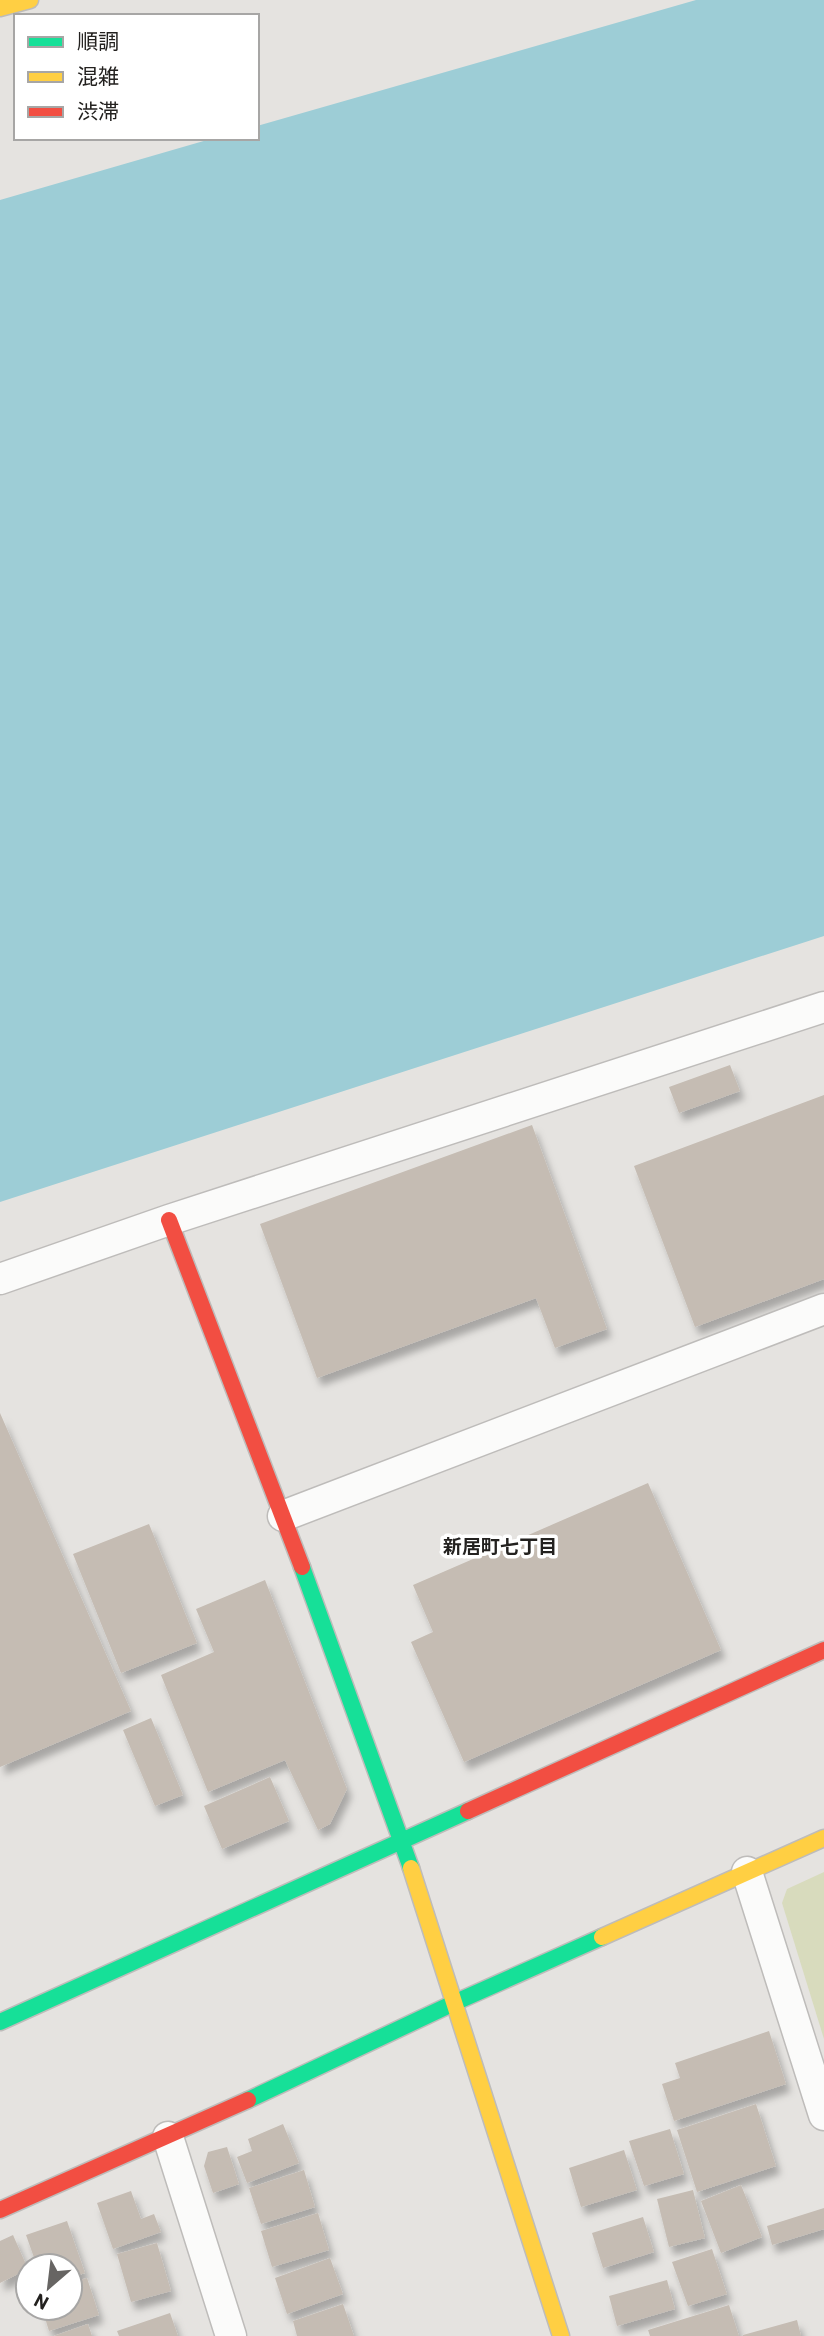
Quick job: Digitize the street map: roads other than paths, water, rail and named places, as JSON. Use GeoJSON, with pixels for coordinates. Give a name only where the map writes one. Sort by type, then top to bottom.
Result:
{"type":"FeatureCollection","features":[{"type":"Feature","properties":{"kind":"street"},"geometry":{"type":"LineString","coordinates":[[0,8],[30,0]]}},
{"type":"Feature","properties":{"kind":"street"},"geometry":{"type":"LineString","coordinates":[[0,1279],[169,1220],[824,1007]]}},
{"type":"Feature","properties":{"kind":"street"},"geometry":{"type":"LineString","coordinates":[[169,1220],[283,1516],[402,1842],[456,2002],[561,2336]]}},
{"type":"Feature","properties":{"kind":"street"},"geometry":{"type":"LineString","coordinates":[[283,1516],[824,1309]]}},
{"type":"Feature","properties":{"kind":"street"},"geometry":{"type":"LineString","coordinates":[[0,2022],[824,1650]]}},
{"type":"Feature","properties":{"kind":"street"},"geometry":{"type":"LineString","coordinates":[[0,2210],[168,2137],[456,2002],[824,1838]]}},
{"type":"Feature","properties":{"kind":"street"},"geometry":{"type":"LineString","coordinates":[[747,1872],[824,2115]]}},
{"type":"Feature","properties":{"kind":"street"},"geometry":{"type":"LineString","coordinates":[[168,2137],[231,2336]]}},
{"type":"Feature","properties":{"kind":"water"},"geometry":{"type":"Polygon","coordinates":[[[696,0],[824,0],[824,936],[0,1202],[0,200],[207,140],[259,140],[259,125],[696,0]]]}},
{"type":"Feature","properties":{"kind":"district","name":"新居町七丁目"},"geometry":{"type":"Point","coordinates":[500,1545]}}]}
